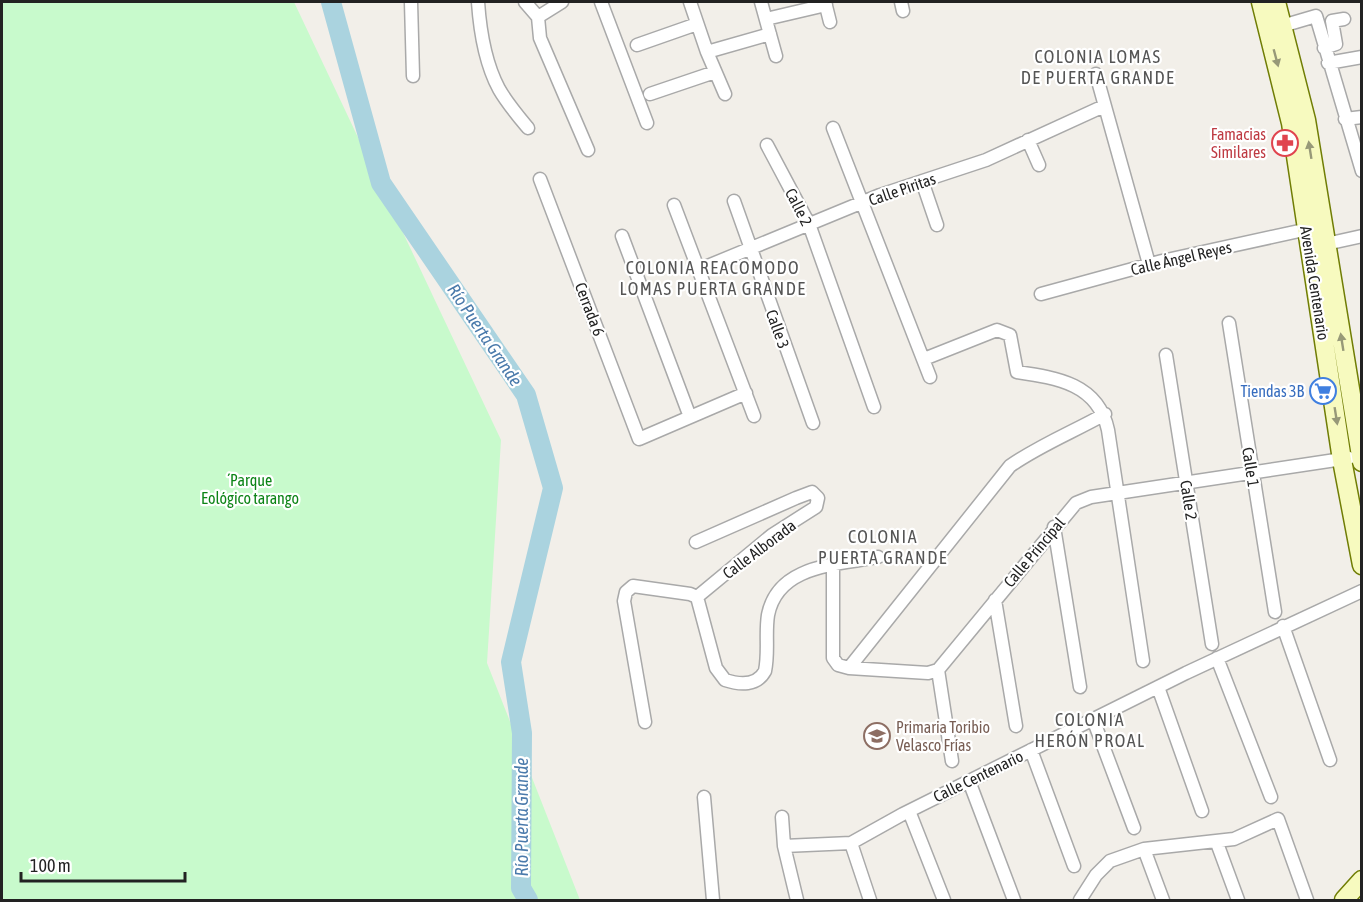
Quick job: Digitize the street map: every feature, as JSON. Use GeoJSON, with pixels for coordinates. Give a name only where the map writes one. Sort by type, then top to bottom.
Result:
{"type":"FeatureCollection","features":[{"type":"Feature","properties":{"kind":"main road","name":"Avenida Centenario"},"geometry":{"type":"LineString","coordinates":[[1261,2],[1319,233]]}},
{"type":"Feature","properties":{"kind":"main road","name":"Avenida Centenario"},"geometry":{"type":"LineString","coordinates":[[1276,2],[1306,120],[1319,233],[1355,459],[1362,565]]}},
{"type":"Feature","properties":{"kind":"main road"},"geometry":{"type":"LineString","coordinates":[[1344,900],[1362,880]]}},
{"type":"Feature","properties":{"kind":"street"},"geometry":{"type":"LineString","coordinates":[[411,2],[413,76]]}},
{"type":"Feature","properties":{"kind":"street"},"geometry":{"type":"LineString","coordinates":[[478,2],[479,21],[490,67],[500,90],[528,128]]}},
{"type":"Feature","properties":{"kind":"street"},"geometry":{"type":"LineString","coordinates":[[525,2],[538,17],[540,38],[588,150]]}},
{"type":"Feature","properties":{"kind":"street"},"geometry":{"type":"LineString","coordinates":[[538,17],[562,2]]}},
{"type":"Feature","properties":{"kind":"street"},"geometry":{"type":"LineString","coordinates":[[601,2],[647,123]]}},
{"type":"Feature","properties":{"kind":"street"},"geometry":{"type":"LineString","coordinates":[[694,2],[697,24],[725,94]]}},
{"type":"Feature","properties":{"kind":"street"},"geometry":{"type":"LineString","coordinates":[[761,2],[776,56]]}},
{"type":"Feature","properties":{"kind":"street"},"geometry":{"type":"LineString","coordinates":[[766,19],[825,3],[830,22]]}},
{"type":"Feature","properties":{"kind":"street"},"geometry":{"type":"LineString","coordinates":[[1282,26],[1316,16],[1328,63],[1362,171]]}},
{"type":"Feature","properties":{"kind":"street"},"geometry":{"type":"LineString","coordinates":[[1324,48],[1336,44],[1332,21],[1344,19]]}},
{"type":"Feature","properties":{"kind":"street"},"geometry":{"type":"LineString","coordinates":[[637,45],[697,24]]}},
{"type":"Feature","properties":{"kind":"street"},"geometry":{"type":"LineString","coordinates":[[707,52],[770,34]]}},
{"type":"Feature","properties":{"kind":"street"},"geometry":{"type":"LineString","coordinates":[[1328,63],[1362,57]]}},
{"type":"Feature","properties":{"kind":"street"},"geometry":{"type":"LineString","coordinates":[[650,94],[715,72]]}},
{"type":"Feature","properties":{"kind":"street"},"geometry":{"type":"LineString","coordinates":[[1096,74],[1149,264]]}},
{"type":"Feature","properties":{"kind":"street","name":"Calle Piritas"},"geometry":{"type":"LineString","coordinates":[[698,270],[863,202],[986,160],[1104,106]]}},
{"type":"Feature","properties":{"kind":"street"},"geometry":{"type":"LineString","coordinates":[[1345,119],[1362,117]]}},
{"type":"Feature","properties":{"kind":"street"},"geometry":{"type":"LineString","coordinates":[[833,128],[930,377]]}},
{"type":"Feature","properties":{"kind":"street"},"geometry":{"type":"LineString","coordinates":[[1028,140],[1039,165]]}},
{"type":"Feature","properties":{"kind":"street","name":"Calle 2"},"geometry":{"type":"LineString","coordinates":[[767,144],[809,224],[874,407]]}},
{"type":"Feature","properties":{"kind":"street","name":"Cerrada 6"},"geometry":{"type":"LineString","coordinates":[[540,179],[639,439],[690,417]]}},
{"type":"Feature","properties":{"kind":"street"},"geometry":{"type":"LineString","coordinates":[[921,182],[937,225]]}},
{"type":"Feature","properties":{"kind":"street","name":"Calle 3"},"geometry":{"type":"LineString","coordinates":[[734,201],[749,249],[813,423]]}},
{"type":"Feature","properties":{"kind":"street"},"geometry":{"type":"LineString","coordinates":[[674,205],[754,416]]}},
{"type":"Feature","properties":{"kind":"street","name":"Calle Ángel Reyes"},"geometry":{"type":"LineString","coordinates":[[1041,294],[1149,264],[1319,233],[1362,237]]}},
{"type":"Feature","properties":{"kind":"street"},"geometry":{"type":"LineString","coordinates":[[622,237],[690,417],[746,393]]}},
{"type":"Feature","properties":{"kind":"street","name":"Calle 1"},"geometry":{"type":"LineString","coordinates":[[1228,323],[1275,612]]}},
{"type":"Feature","properties":{"kind":"street"},"geometry":{"type":"LineString","coordinates":[[924,359],[997,330],[1003,331],[1010,335],[1017,372],[1054,377],[1093,397],[1105,414],[1143,661]]}},
{"type":"Feature","properties":{"kind":"street","name":"Calle 2"},"geometry":{"type":"LineString","coordinates":[[1166,355],[1212,644]]}},
{"type":"Feature","properties":{"kind":"street"},"geometry":{"type":"LineString","coordinates":[[849,668],[1010,466],[1036,448],[1075,431],[1105,414]]}},
{"type":"Feature","properties":{"kind":"street","name":"Calle Principal"},"geometry":{"type":"LineString","coordinates":[[938,670],[1076,503],[1091,497],[1355,459]]}},
{"type":"Feature","properties":{"kind":"street","name":"Calle Alborada"},"geometry":{"type":"LineString","coordinates":[[696,542],[812,492],[818,498],[816,507],[772,535],[697,597]]}},
{"type":"Feature","properties":{"kind":"street"},"geometry":{"type":"LineString","coordinates":[[1054,527],[1080,687]]}},
{"type":"Feature","properties":{"kind":"street"},"geometry":{"type":"LineString","coordinates":[[645,722],[624,601],[626,592],[633,586],[697,597],[716,668],[725,680],[751,683],[761,678],[765,671],[769,613],[776,595],[797,575],[810,569],[878,557]]}},
{"type":"Feature","properties":{"kind":"street"},"geometry":{"type":"LineString","coordinates":[[832,566],[833,658],[838,665],[849,668],[928,673],[938,670],[952,761]]}},
{"type":"Feature","properties":{"kind":"street","name":"Calle Centenario"},"geometry":{"type":"LineString","coordinates":[[784,846],[851,843],[909,811],[1093,719],[1283,626],[1362,591]]}},
{"type":"Feature","properties":{"kind":"street"},"geometry":{"type":"LineString","coordinates":[[995,600],[1016,726]]}},
{"type":"Feature","properties":{"kind":"street"},"geometry":{"type":"LineString","coordinates":[[1283,626],[1330,760]]}},
{"type":"Feature","properties":{"kind":"street"},"geometry":{"type":"LineString","coordinates":[[1217,658],[1271,797]]}},
{"type":"Feature","properties":{"kind":"street"},"geometry":{"type":"LineString","coordinates":[[1158,687],[1202,811]]}},
{"type":"Feature","properties":{"kind":"street"},"geometry":{"type":"LineString","coordinates":[[1093,719],[1134,828]]}},
{"type":"Feature","properties":{"kind":"street"},"geometry":{"type":"LineString","coordinates":[[1031,750],[1074,866]]}},
{"type":"Feature","properties":{"kind":"street"},"geometry":{"type":"LineString","coordinates":[[969,781],[1014,900]]}},
{"type":"Feature","properties":{"kind":"street"},"geometry":{"type":"LineString","coordinates":[[705,797],[713,900]]}},
{"type":"Feature","properties":{"kind":"street"},"geometry":{"type":"LineString","coordinates":[[909,811],[944,900]]}},
{"type":"Feature","properties":{"kind":"street"},"geometry":{"type":"LineString","coordinates":[[782,817],[784,846],[797,900]]}},
{"type":"Feature","properties":{"kind":"street"},"geometry":{"type":"LineString","coordinates":[[1084,898],[1096,875],[1110,861],[1144,849],[1217,843],[1234,839],[1278,819],[1307,900]]}},
{"type":"Feature","properties":{"kind":"street"},"geometry":{"type":"LineString","coordinates":[[851,843],[870,900]]}},
{"type":"Feature","properties":{"kind":"street"},"geometry":{"type":"LineString","coordinates":[[1217,843],[1238,900]]}},
{"type":"Feature","properties":{"kind":"street"},"geometry":{"type":"LineString","coordinates":[[1144,849],[1163,900]]}},
{"type":"Feature","properties":{"kind":"green space","name":"´Parque Eológico tarango"},"geometry":{"type":"Polygon","coordinates":[[[2,2],[294,2],[501,440],[487,663],[580,900],[2,900],[2,2]]]}},
{"type":"Feature","properties":{"kind":"waterway","name":"Río Puerta Grande"},"geometry":{"type":"LineString","coordinates":[[331,2],[381,183],[526,395],[553,488],[511,662],[522,733],[521,888],[528,900]]}},
{"type":"Feature","properties":{"kind":"place","name":"Famacias Similares"},"geometry":{"type":"Point","coordinates":[1285,143]}},
{"type":"Feature","properties":{"kind":"place","name":"Tiendas 3B"},"geometry":{"type":"Point","coordinates":[1323,391]}},
{"type":"Feature","properties":{"kind":"place","name":"Primaria Toribio Velasco Frías"},"geometry":{"type":"Point","coordinates":[877,736]}},
{"type":"Feature","properties":{"kind":"district","name":"COLONIA LOMAS DE PUERTA GRANDE"},"geometry":{"type":"Point","coordinates":[1098,66]}},
{"type":"Feature","properties":{"kind":"district","name":"COLONIA REACOMODO LOMAS PUERTA GRANDE"},"geometry":{"type":"Point","coordinates":[713,277]}},
{"type":"Feature","properties":{"kind":"district","name":"COLONIA PUERTA GRANDE"},"geometry":{"type":"Point","coordinates":[883,546]}},
{"type":"Feature","properties":{"kind":"district","name":"COLONIA HERÓN PROAL"},"geometry":{"type":"Point","coordinates":[1090,729]}}]}
